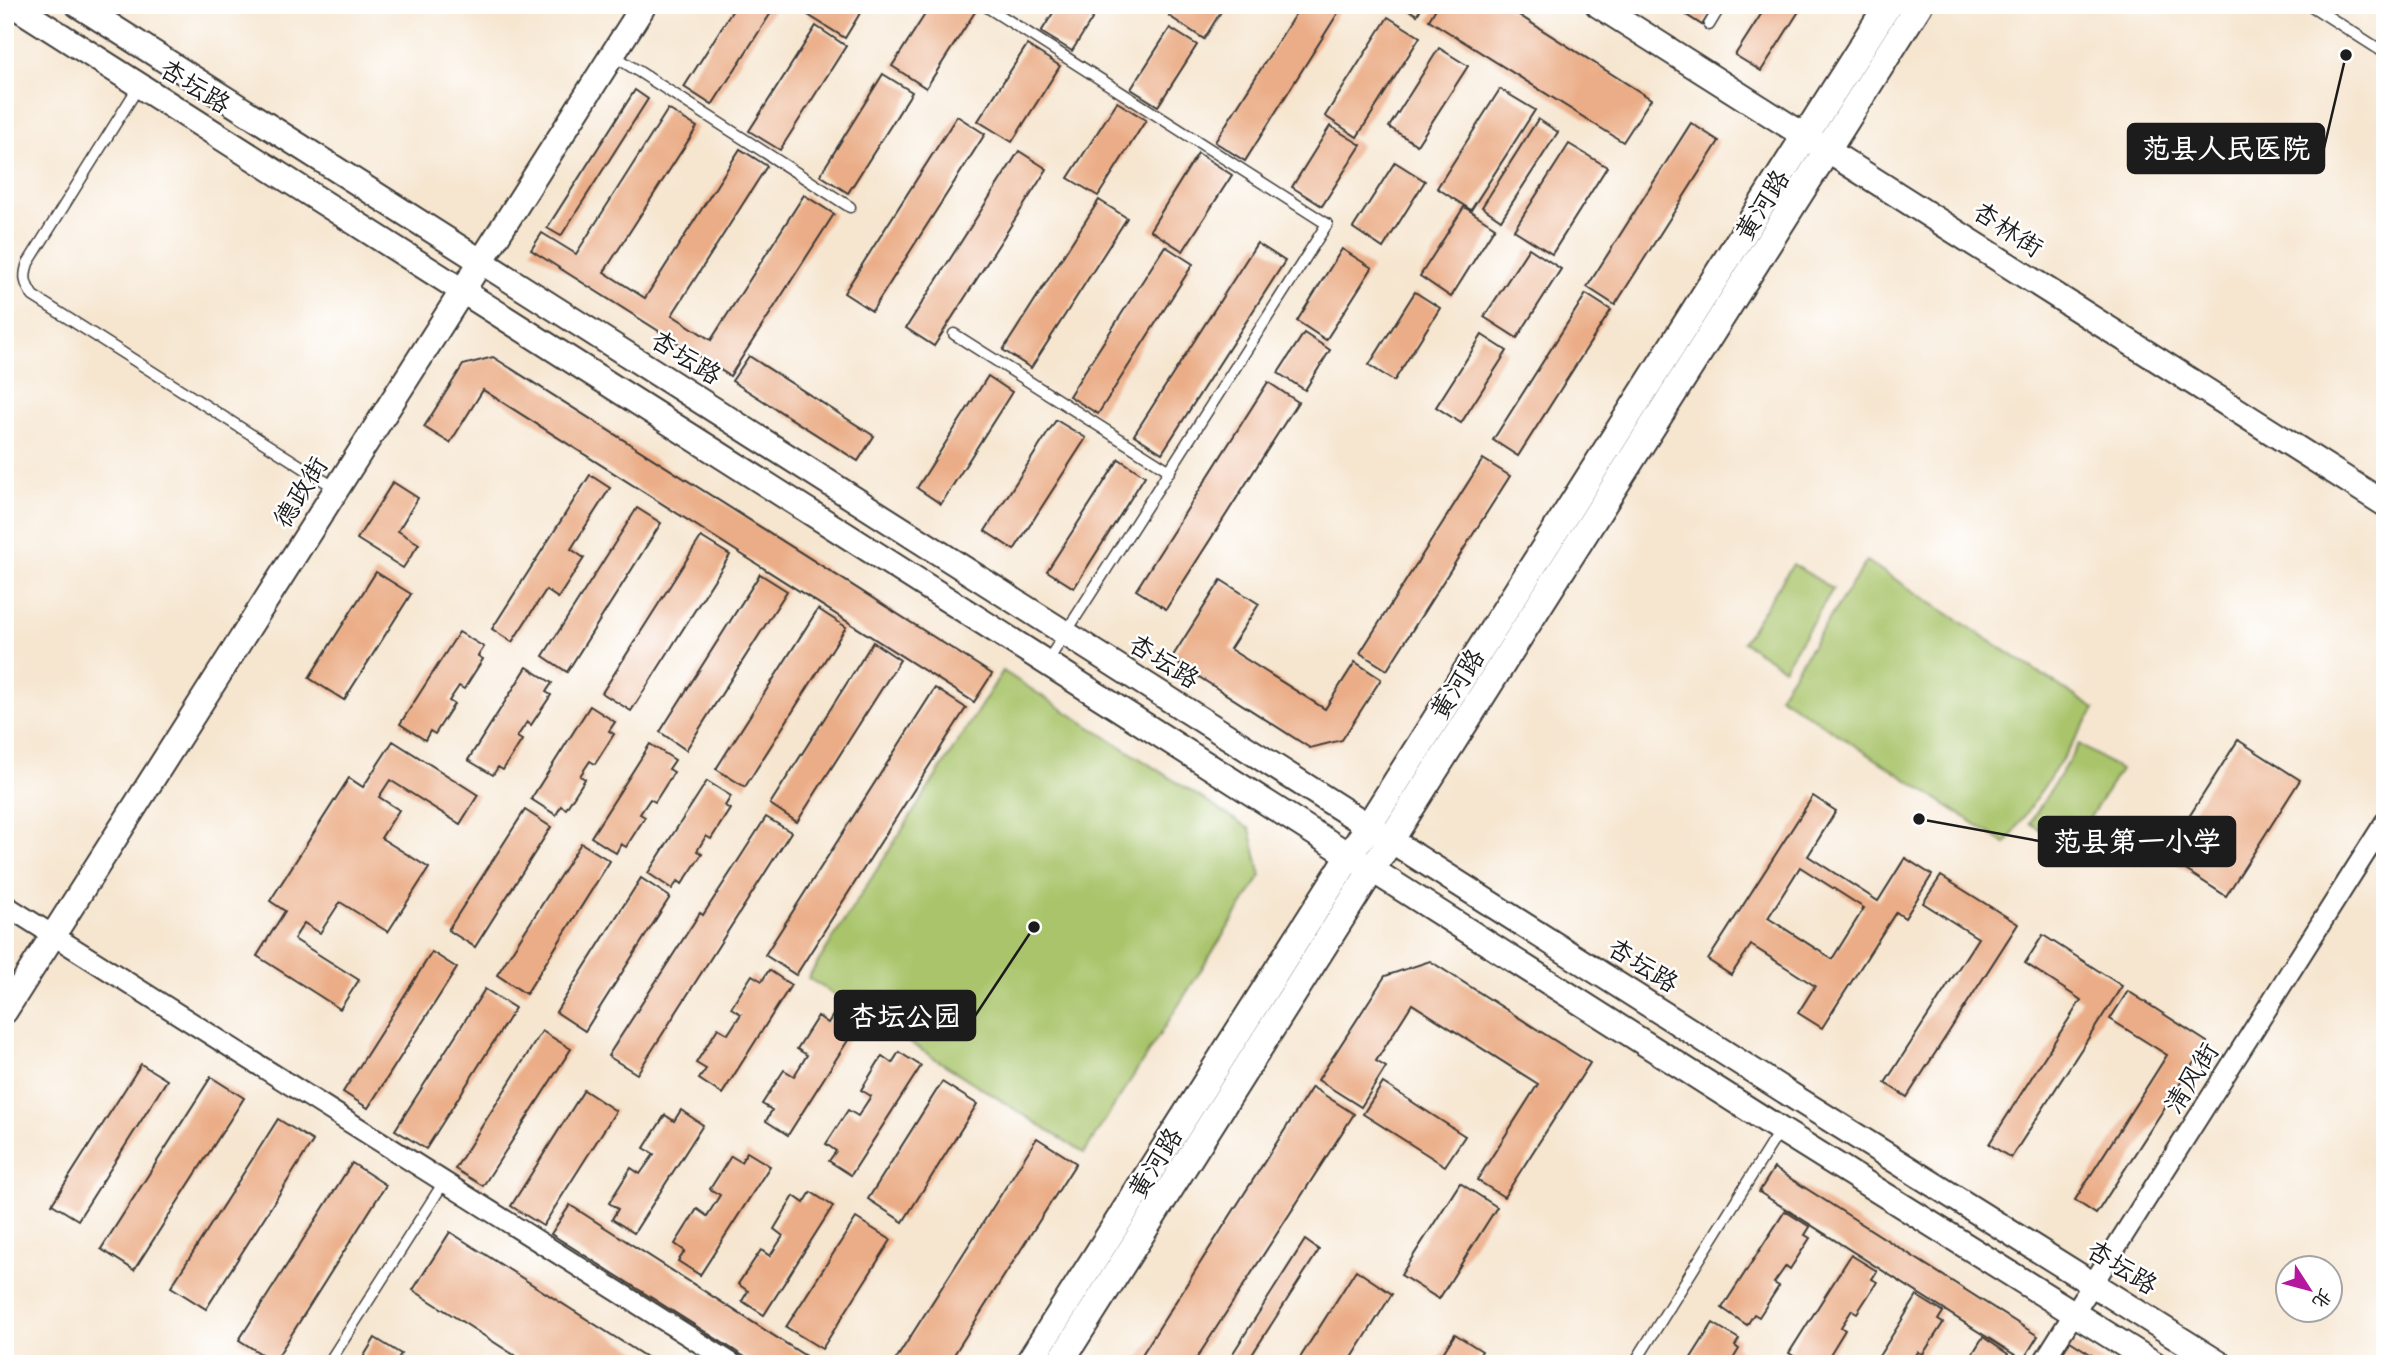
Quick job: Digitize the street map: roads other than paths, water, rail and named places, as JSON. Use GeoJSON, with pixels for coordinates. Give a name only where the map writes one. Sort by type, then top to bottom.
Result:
{"type":"FeatureCollection","features":[{"type":"Feature","properties":{"kind":"main road","name":"黄河路"},"geometry":{"type":"LineString","coordinates":[[1817,142],[1888,5]]}},
{"type":"Feature","properties":{"kind":"main road","name":"黄河路"},"geometry":{"type":"LineString","coordinates":[[1059,1364],[1378,832],[1817,142],[1919,5]]}},
{"type":"Feature","properties":{"kind":"main road","name":"黄河路"},"geometry":{"type":"LineString","coordinates":[[1028,1364],[1360,862]]}},
{"type":"Feature","properties":{"kind":"street","name":"杏坛路"},"geometry":{"type":"LineString","coordinates":[[13,5],[1781,1130],[2155,1364]]}},
{"type":"Feature","properties":{"kind":"street","name":"杏坛路"},"geometry":{"type":"LineString","coordinates":[[78,5],[1065,634],[2220,1364]]}},
{"type":"Feature","properties":{"kind":"street","name":"德政街"},"geometry":{"type":"LineString","coordinates":[[5,1011],[645,5]]}},
{"type":"Feature","properties":{"kind":"street","name":"杏林街"},"geometry":{"type":"LineString","coordinates":[[1598,5],[2385,504]]}},
{"type":"Feature","properties":{"kind":"street","name":"清风街"},"geometry":{"type":"LineString","coordinates":[[2042,1364],[2385,822]]}},
{"type":"Feature","properties":{"kind":"street"},"geometry":{"type":"LineString","coordinates":[[5,905],[733,1364]]}},
{"type":"Feature","properties":{"kind":"lane"},"geometry":{"type":"LineString","coordinates":[[984,5],[1328,224],[1046,663]]}},
{"type":"Feature","properties":{"kind":"lane"},"geometry":{"type":"LineString","coordinates":[[1709,25],[1721,5]]}},
{"type":"Feature","properties":{"kind":"lane"},"geometry":{"type":"LineString","coordinates":[[2309,5],[2385,53]]}},
{"type":"Feature","properties":{"kind":"lane"},"geometry":{"type":"LineString","coordinates":[[612,55],[850,207]]}},
{"type":"Feature","properties":{"kind":"lane"},"geometry":{"type":"LineString","coordinates":[[139,86],[28,263],[24,272],[25,284],[33,296],[337,489]]}},
{"type":"Feature","properties":{"kind":"lane"},"geometry":{"type":"LineString","coordinates":[[954,334],[1170,471]]}},
{"type":"Feature","properties":{"kind":"lane"},"geometry":{"type":"LineString","coordinates":[[1634,1364],[1781,1130]]}},
{"type":"Feature","properties":{"kind":"lane"},"geometry":{"type":"LineString","coordinates":[[328,1364],[444,1182]]}},
{"type":"Feature","properties":{"kind":"place","name":"范县人民医院"},"geometry":{"type":"Point","coordinates":[2346,55]}},
{"type":"Feature","properties":{"kind":"place","name":"范县第一小学"},"geometry":{"type":"Point","coordinates":[1919,819]}},
{"type":"Feature","properties":{"kind":"place","name":"杏坛公园"},"geometry":{"type":"Point","coordinates":[1034,927]}}]}
